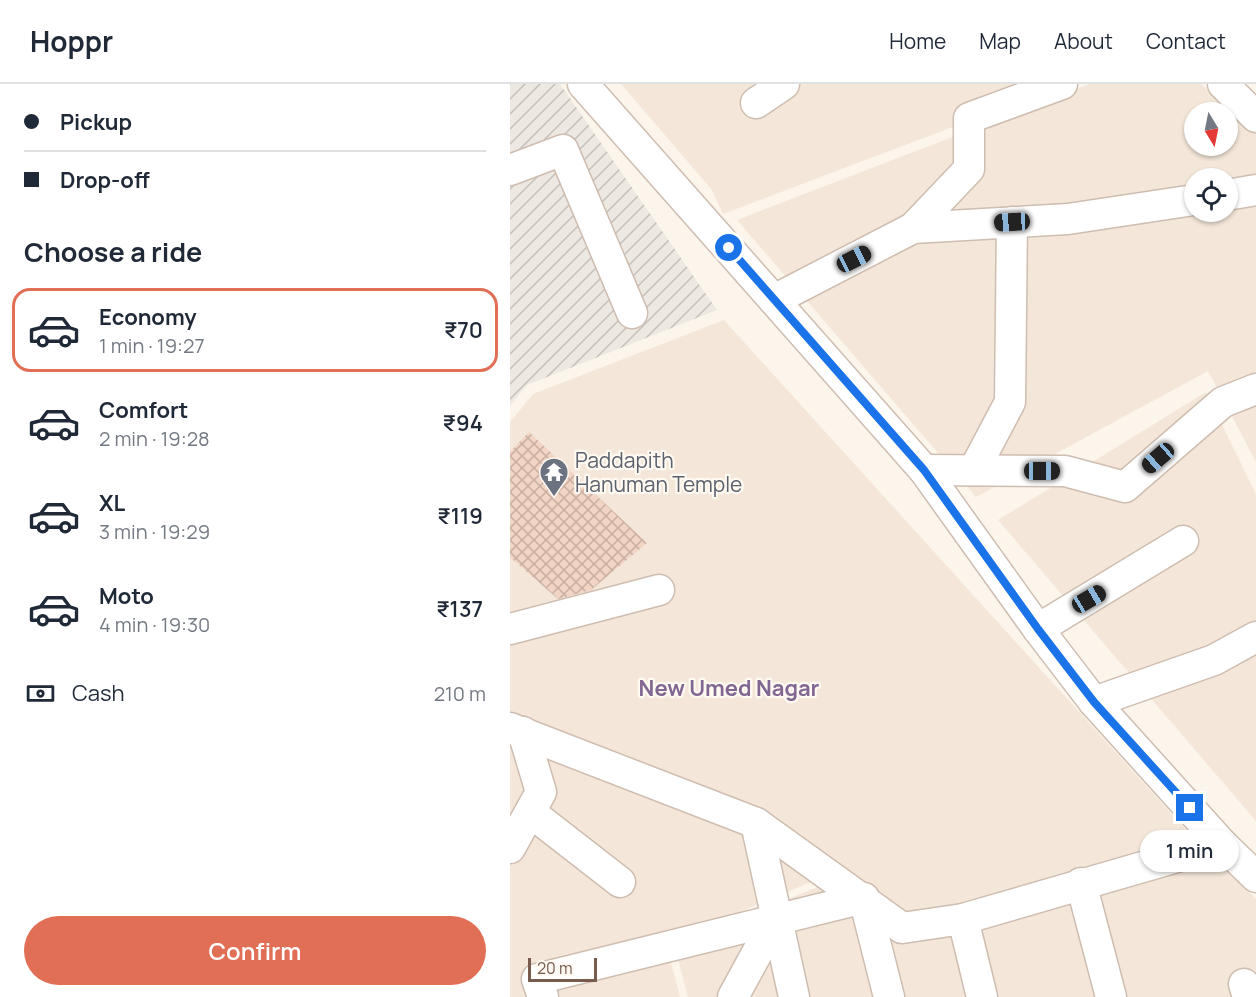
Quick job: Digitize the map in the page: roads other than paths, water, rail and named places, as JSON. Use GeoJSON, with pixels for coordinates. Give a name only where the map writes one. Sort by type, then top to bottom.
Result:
{"type":"FeatureCollection","features":[{"type":"Feature","properties":{"kind":"street"},"geometry":{"type":"LineString","coordinates":[[583,84],[924,470],[1038,629],[1094,702],[1222,844],[1256,877]]}},
{"type":"Feature","properties":{"kind":"street"},"geometry":{"type":"LineString","coordinates":[[756,103],[784,84]]}},
{"type":"Feature","properties":{"kind":"street"},"geometry":{"type":"LineString","coordinates":[[774,300],[914,228],[969,169],[969,118],[1062,84]]}},
{"type":"Feature","properties":{"kind":"street"},"geometry":{"type":"LineString","coordinates":[[1223,84],[1256,117]]}},
{"type":"Feature","properties":{"kind":"street"},"geometry":{"type":"LineString","coordinates":[[510,170],[563,150],[632,313]]}},
{"type":"Feature","properties":{"kind":"street"},"geometry":{"type":"LineString","coordinates":[[1238,193],[1256,190]]}},
{"type":"Feature","properties":{"kind":"street"},"geometry":{"type":"LineString","coordinates":[[914,228],[1068,219],[1184,202]]}},
{"type":"Feature","properties":{"kind":"street"},"geometry":{"type":"LineString","coordinates":[[974,470],[1010,402],[1012,222]]}},
{"type":"Feature","properties":{"kind":"street"},"geometry":{"type":"LineString","coordinates":[[924,470],[1065,471],[1125,487],[1223,402],[1256,389]]}},
{"type":"Feature","properties":{"kind":"street"},"geometry":{"type":"LineString","coordinates":[[1038,629],[1183,541]]}},
{"type":"Feature","properties":{"kind":"street"},"geometry":{"type":"LineString","coordinates":[[510,629],[659,590]]}},
{"type":"Feature","properties":{"kind":"street"},"geometry":{"type":"LineString","coordinates":[[1094,702],[1214,660],[1256,637]]}},
{"type":"Feature","properties":{"kind":"street"},"geometry":{"type":"LineString","coordinates":[[516,730],[756,823],[864,898],[902,928],[963,919],[1222,844]]}},
{"type":"Feature","properties":{"kind":"street"},"geometry":{"type":"LineString","coordinates":[[510,848],[541,792],[516,730]]}},
{"type":"Feature","properties":{"kind":"street"},"geometry":{"type":"LineString","coordinates":[[530,812],[620,882]]}},
{"type":"Feature","properties":{"kind":"street"},"geometry":{"type":"LineString","coordinates":[[756,823],[775,920],[794,997]]}},
{"type":"Feature","properties":{"kind":"street"},"geometry":{"type":"LineString","coordinates":[[1081,883],[1111,997]]}},
{"type":"Feature","properties":{"kind":"street"},"geometry":{"type":"LineString","coordinates":[[543,997],[537,979],[864,898]]}},
{"type":"Feature","properties":{"kind":"street"},"geometry":{"type":"LineString","coordinates":[[864,898],[888,997]]}},
{"type":"Feature","properties":{"kind":"street"},"geometry":{"type":"LineString","coordinates":[[963,919],[982,997]]}},
{"type":"Feature","properties":{"kind":"street"},"geometry":{"type":"LineString","coordinates":[[733,997],[775,920]]}},
{"type":"Feature","properties":{"kind":"place","name":"Paddapith Hanuman Temple"},"geometry":{"type":"Point","coordinates":[554,498]}},
{"type":"Feature","properties":{"kind":"district","name":"New Umed Nagar"},"geometry":{"type":"Point","coordinates":[729,688]}}]}
